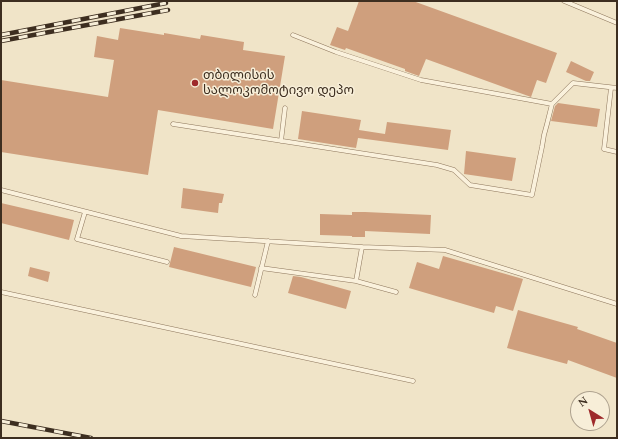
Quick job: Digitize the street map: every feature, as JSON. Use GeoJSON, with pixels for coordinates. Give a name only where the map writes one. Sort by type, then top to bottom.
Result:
{"type":"FeatureCollection","features":[{"type":"Feature","properties":{"kind":"lane"},"geometry":{"type":"LineString","coordinates":[[564,1],[617,23]]}},
{"type":"Feature","properties":{"kind":"lane"},"geometry":{"type":"LineString","coordinates":[[293,35],[336,52],[421,80],[552,104]]}},
{"type":"Feature","properties":{"kind":"lane"},"geometry":{"type":"LineString","coordinates":[[173,124],[437,165],[454,170],[470,185],[532,195],[552,104],[573,83],[617,88]]}},
{"type":"Feature","properties":{"kind":"lane"},"geometry":{"type":"LineString","coordinates":[[611,88],[604,149],[617,152]]}},
{"type":"Feature","properties":{"kind":"lane"},"geometry":{"type":"LineString","coordinates":[[280,141],[285,108]]}},
{"type":"Feature","properties":{"kind":"lane"},"geometry":{"type":"LineString","coordinates":[[1,190],[181,236],[362,247],[445,250],[617,304]]}},
{"type":"Feature","properties":{"kind":"lane"},"geometry":{"type":"LineString","coordinates":[[85,212],[77,239],[167,262]]}},
{"type":"Feature","properties":{"kind":"lane"},"geometry":{"type":"LineString","coordinates":[[255,295],[268,241]]}},
{"type":"Feature","properties":{"kind":"lane"},"geometry":{"type":"LineString","coordinates":[[356,281],[362,247]]}},
{"type":"Feature","properties":{"kind":"lane"},"geometry":{"type":"LineString","coordinates":[[261,268],[356,281],[396,292]]}},
{"type":"Feature","properties":{"kind":"lane"},"geometry":{"type":"LineString","coordinates":[[1,292],[413,381]]}},
{"type":"Feature","properties":{"kind":"building"},"geometry":{"type":"Polygon","coordinates":[[[359,1],[413,1],[557,53],[546,83],[537,80],[531,97],[426,59],[419,76],[405,71],[405,69],[346,48],[345,50],[330,45],[337,27],[348,31],[359,1]]]}},
{"type":"Feature","properties":{"kind":"building"},"geometry":{"type":"Polygon","coordinates":[[[120,28],[200,39],[201,35],[244,42],[243,50],[285,56],[273,129],[158,110],[148,175],[1,152],[1,80],[108,97],[114,60],[94,57],[97,36],[118,40],[120,28]]]}},
{"type":"Feature","properties":{"kind":"building"},"geometry":{"type":"Polygon","coordinates":[[[571,61],[594,72],[590,81],[586,81],[566,72],[571,61]]]}},
{"type":"Feature","properties":{"kind":"building"},"geometry":{"type":"Polygon","coordinates":[[[558,103],[600,109],[597,127],[551,121],[555,106],[558,103]]]}},
{"type":"Feature","properties":{"kind":"building"},"geometry":{"type":"Polygon","coordinates":[[[302,111],[361,120],[359,130],[385,134],[387,122],[451,130],[448,150],[358,138],[356,148],[298,139],[302,111]]]}},
{"type":"Feature","properties":{"kind":"building"},"geometry":{"type":"Polygon","coordinates":[[[466,151],[516,158],[512,181],[464,174],[466,151]]]}},
{"type":"Feature","properties":{"kind":"building"},"geometry":{"type":"Polygon","coordinates":[[[183,188],[224,194],[222,203],[219,203],[218,213],[181,208],[183,188]]]}},
{"type":"Feature","properties":{"kind":"building"},"geometry":{"type":"Polygon","coordinates":[[[1,203],[74,220],[69,240],[1,223],[1,203]]]}},
{"type":"Feature","properties":{"kind":"building"},"geometry":{"type":"Polygon","coordinates":[[[352,212],[431,215],[430,234],[365,231],[365,237],[320,235],[320,214],[352,215],[352,212]]]}},
{"type":"Feature","properties":{"kind":"building"},"geometry":{"type":"Polygon","coordinates":[[[174,247],[256,267],[251,287],[169,267],[174,247]]]}},
{"type":"Feature","properties":{"kind":"building"},"geometry":{"type":"Polygon","coordinates":[[[443,256],[523,279],[513,311],[496,306],[494,313],[409,288],[417,262],[439,269],[443,256]]]}},
{"type":"Feature","properties":{"kind":"building"},"geometry":{"type":"Polygon","coordinates":[[[30,267],[50,272],[48,282],[28,276],[30,267]]]}},
{"type":"Feature","properties":{"kind":"building"},"geometry":{"type":"Polygon","coordinates":[[[293,276],[351,291],[346,309],[288,293],[293,276]]]}},
{"type":"Feature","properties":{"kind":"building"},"geometry":{"type":"Polygon","coordinates":[[[518,310],[578,327],[577,329],[617,343],[617,378],[568,360],[567,364],[507,348],[518,310]]]}},
{"type":"Feature","properties":{"kind":"railway"},"geometry":{"type":"LineString","coordinates":[[1,35],[166,3]]}},
{"type":"Feature","properties":{"kind":"railway"},"geometry":{"type":"LineString","coordinates":[[1,41],[168,10]]}},
{"type":"Feature","properties":{"kind":"railway"},"geometry":{"type":"LineString","coordinates":[[1,421],[91,438]]}},
{"type":"Feature","properties":{"kind":"place","name":"თბილისის სალოკომოტივო დეპო"},"geometry":{"type":"Point","coordinates":[195,83]}}]}
